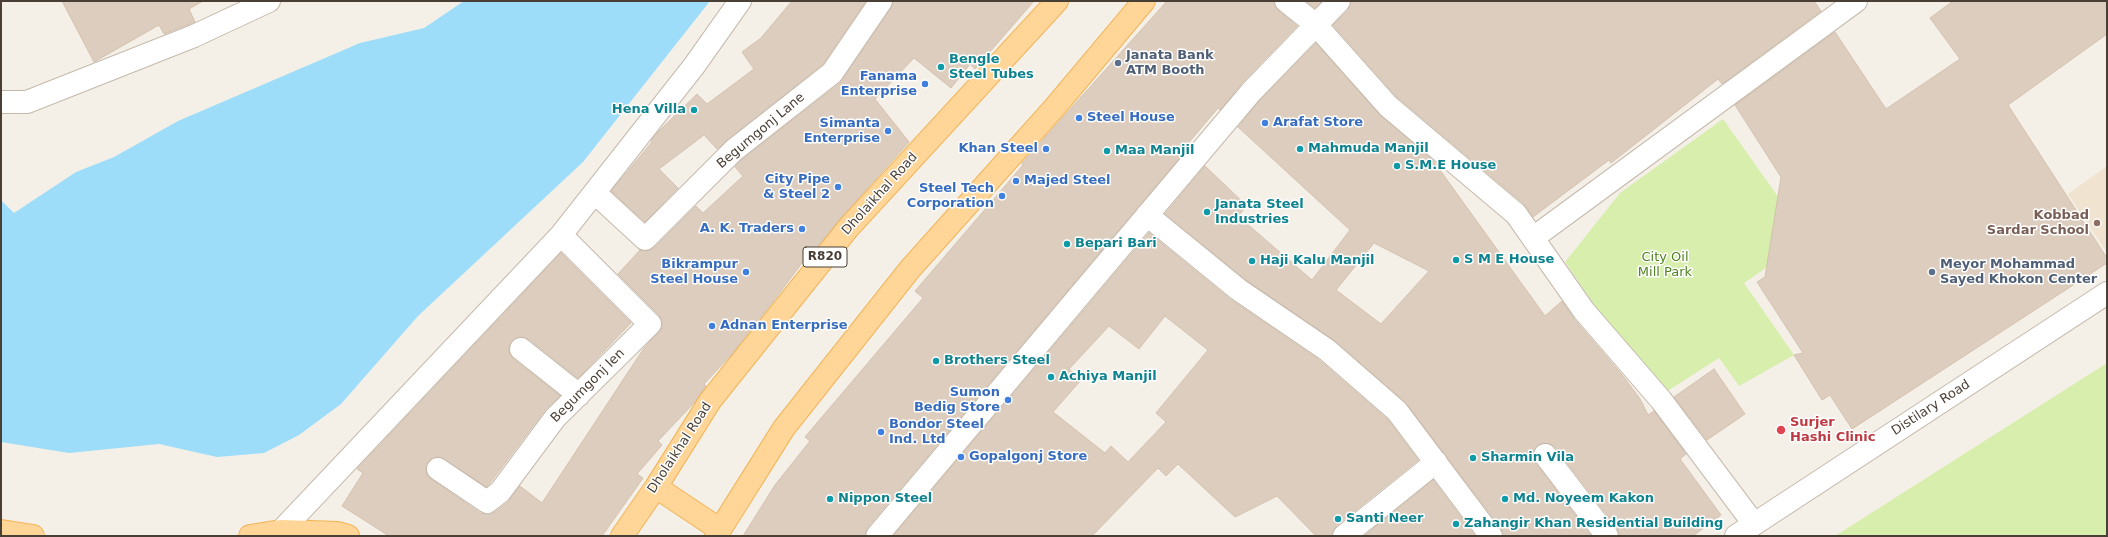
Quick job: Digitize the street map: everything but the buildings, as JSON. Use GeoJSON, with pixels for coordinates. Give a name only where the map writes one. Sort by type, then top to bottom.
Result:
{"type":"FeatureCollection","features":[{"type":"Feature","properties":{"kind":"main road","name":"Dholaikhal Road"},"geometry":{"type":"LineString","coordinates":[[622,536],[656,487],[710,401],[849,227],[1057,1]]}},
{"type":"Feature","properties":{"kind":"main road"},"geometry":{"type":"LineString","coordinates":[[656,487],[717,532],[784,428],[910,269],[1055,107],[1144,1]]}},
{"type":"Feature","properties":{"kind":"main road"},"geometry":{"type":"LineString","coordinates":[[1,531],[33,536]]}},
{"type":"Feature","properties":{"kind":"main road"},"geometry":{"type":"LineString","coordinates":[[250,536],[281,531],[338,533],[348,536]]}},
{"type":"Feature","properties":{"kind":"street"},"geometry":{"type":"LineString","coordinates":[[1,102],[27,102],[194,36],[270,1]]}},
{"type":"Feature","properties":{"kind":"street"},"geometry":{"type":"LineString","coordinates":[[281,531],[561,235],[694,66],[740,1]]}},
{"type":"Feature","properties":{"kind":"street","name":"Begumgonj Lane"},"geometry":{"type":"LineString","coordinates":[[595,193],[645,239],[734,150],[832,73],[881,1]]}},
{"type":"Feature","properties":{"kind":"street"},"geometry":{"type":"LineString","coordinates":[[1286,1],[1316,25],[1388,106],[1516,214],[1584,311],[1661,400],[1754,524]]}},
{"type":"Feature","properties":{"kind":"street"},"geometry":{"type":"LineString","coordinates":[[877,536],[1251,92],[1339,1]]}},
{"type":"Feature","properties":{"kind":"street"},"geometry":{"type":"LineString","coordinates":[[1533,238],[1856,1]]}},
{"type":"Feature","properties":{"kind":"street"},"geometry":{"type":"LineString","coordinates":[[1146,215],[1239,290],[1332,355],[1397,411],[1491,536]]}},
{"type":"Feature","properties":{"kind":"street","name":"Begumgonj len"},"geometry":{"type":"LineString","coordinates":[[438,469],[486,502],[500,492],[555,418],[650,324],[561,235]]}},
{"type":"Feature","properties":{"kind":"street","name":"Distilary Road"},"geometry":{"type":"LineString","coordinates":[[1736,536],[2107,292]]}},
{"type":"Feature","properties":{"kind":"street"},"geometry":{"type":"LineString","coordinates":[[521,349],[579,395]]}},
{"type":"Feature","properties":{"kind":"street"},"geometry":{"type":"LineString","coordinates":[[1545,455],[1606,536]]}},
{"type":"Feature","properties":{"kind":"street"},"geometry":{"type":"LineString","coordinates":[[1344,536],[1436,462]]}},
{"type":"Feature","properties":{"kind":"shaded area","name":"Kobbad Sardar School"},"geometry":{"type":"Polygon","coordinates":[[[2107,166],[2107,253],[2068,194],[2107,166]]]}},
{"type":"Feature","properties":{"kind":"green space","name":"City Oil Mill Park"},"geometry":{"type":"Polygon","coordinates":[[[1723,119],[1808,239],[1744,283],[1794,355],[1739,386],[1719,358],[1666,392],[1615,335],[1565,262],[1620,193],[1723,119]]]}},
{"type":"Feature","properties":{"kind":"green space"},"geometry":{"type":"Polygon","coordinates":[[[2107,363],[2107,536],[1835,536],[2107,363]]]}},
{"type":"Feature","properties":{"kind":"water"},"geometry":{"type":"Polygon","coordinates":[[[464,1],[710,1],[583,162],[418,316],[341,404],[299,435],[264,453],[217,457],[159,444],[69,453],[1,442],[1,200],[14,213],[76,172],[114,157],[178,121],[360,43],[424,28],[464,1]]]}},
{"type":"Feature","properties":{"kind":"place","name":"Janata Bank ATM Booth"},"geometry":{"type":"Point","coordinates":[1118,63]}},
{"type":"Feature","properties":{"kind":"place","name":"Bengle Steel Tubes"},"geometry":{"type":"Point","coordinates":[941,67]}},
{"type":"Feature","properties":{"kind":"place","name":"Fanama Enterprise"},"geometry":{"type":"Point","coordinates":[925,84]}},
{"type":"Feature","properties":{"kind":"place","name":"Hena Villa"},"geometry":{"type":"Point","coordinates":[694,110]}},
{"type":"Feature","properties":{"kind":"place","name":"Steel House"},"geometry":{"type":"Point","coordinates":[1079,118]}},
{"type":"Feature","properties":{"kind":"place","name":"Arafat Store"},"geometry":{"type":"Point","coordinates":[1265,123]}},
{"type":"Feature","properties":{"kind":"place","name":"Simanta Enterprise"},"geometry":{"type":"Point","coordinates":[888,131]}},
{"type":"Feature","properties":{"kind":"place","name":"Khan Steel"},"geometry":{"type":"Point","coordinates":[1046,149]}},
{"type":"Feature","properties":{"kind":"place","name":"Mahmuda Manjil"},"geometry":{"type":"Point","coordinates":[1300,149]}},
{"type":"Feature","properties":{"kind":"place","name":"Maa Manjil"},"geometry":{"type":"Point","coordinates":[1107,151]}},
{"type":"Feature","properties":{"kind":"place","name":"S.M.E House"},"geometry":{"type":"Point","coordinates":[1397,166]}},
{"type":"Feature","properties":{"kind":"place","name":"Majed Steel"},"geometry":{"type":"Point","coordinates":[1016,181]}},
{"type":"Feature","properties":{"kind":"place","name":"City Pipe & Steel 2"},"geometry":{"type":"Point","coordinates":[838,187]}},
{"type":"Feature","properties":{"kind":"place","name":"Steel Tech Corporation"},"geometry":{"type":"Point","coordinates":[1002,196]}},
{"type":"Feature","properties":{"kind":"place","name":"Janata Steel Industries"},"geometry":{"type":"Point","coordinates":[1207,212]}},
{"type":"Feature","properties":{"kind":"place","name":"Kobbad Sardar School"},"geometry":{"type":"Point","coordinates":[2097,223]}},
{"type":"Feature","properties":{"kind":"place","name":"A. K. Traders"},"geometry":{"type":"Point","coordinates":[802,229]}},
{"type":"Feature","properties":{"kind":"place","name":"Bepari Bari"},"geometry":{"type":"Point","coordinates":[1067,244]}},
{"type":"Feature","properties":{"kind":"place","name":"S M E House"},"geometry":{"type":"Point","coordinates":[1456,260]}},
{"type":"Feature","properties":{"kind":"place","name":"Haji Kalu Manjil"},"geometry":{"type":"Point","coordinates":[1252,261]}},
{"type":"Feature","properties":{"kind":"place","name":"Bikrampur Steel House"},"geometry":{"type":"Point","coordinates":[746,272]}},
{"type":"Feature","properties":{"kind":"place","name":"Meyor Mohammad Sayed Khokon Center"},"geometry":{"type":"Point","coordinates":[1932,272]}},
{"type":"Feature","properties":{"kind":"place","name":"Adnan Enterprise"},"geometry":{"type":"Point","coordinates":[712,326]}},
{"type":"Feature","properties":{"kind":"place","name":"Brothers Steel"},"geometry":{"type":"Point","coordinates":[936,361]}},
{"type":"Feature","properties":{"kind":"place","name":"Achiya Manjil"},"geometry":{"type":"Point","coordinates":[1051,377]}},
{"type":"Feature","properties":{"kind":"place","name":"Sumon Bedig Store"},"geometry":{"type":"Point","coordinates":[1008,400]}},
{"type":"Feature","properties":{"kind":"place","name":"Surjer Hashi Clinic"},"geometry":{"type":"Point","coordinates":[1781,430]}},
{"type":"Feature","properties":{"kind":"place","name":"Bondor Steel Ind. Ltd"},"geometry":{"type":"Point","coordinates":[881,432]}},
{"type":"Feature","properties":{"kind":"place","name":"Gopalgonj Store"},"geometry":{"type":"Point","coordinates":[961,457]}},
{"type":"Feature","properties":{"kind":"place","name":"Sharmin Vila"},"geometry":{"type":"Point","coordinates":[1473,458]}},
{"type":"Feature","properties":{"kind":"place","name":"Nippon Steel"},"geometry":{"type":"Point","coordinates":[830,499]}},
{"type":"Feature","properties":{"kind":"place","name":"Md. Noyeem Kakon"},"geometry":{"type":"Point","coordinates":[1505,499]}},
{"type":"Feature","properties":{"kind":"place","name":"Santi Neer"},"geometry":{"type":"Point","coordinates":[1338,519]}},
{"type":"Feature","properties":{"kind":"place","name":"Zahangir Khan Residential Building"},"geometry":{"type":"Point","coordinates":[1456,524]}}]}
